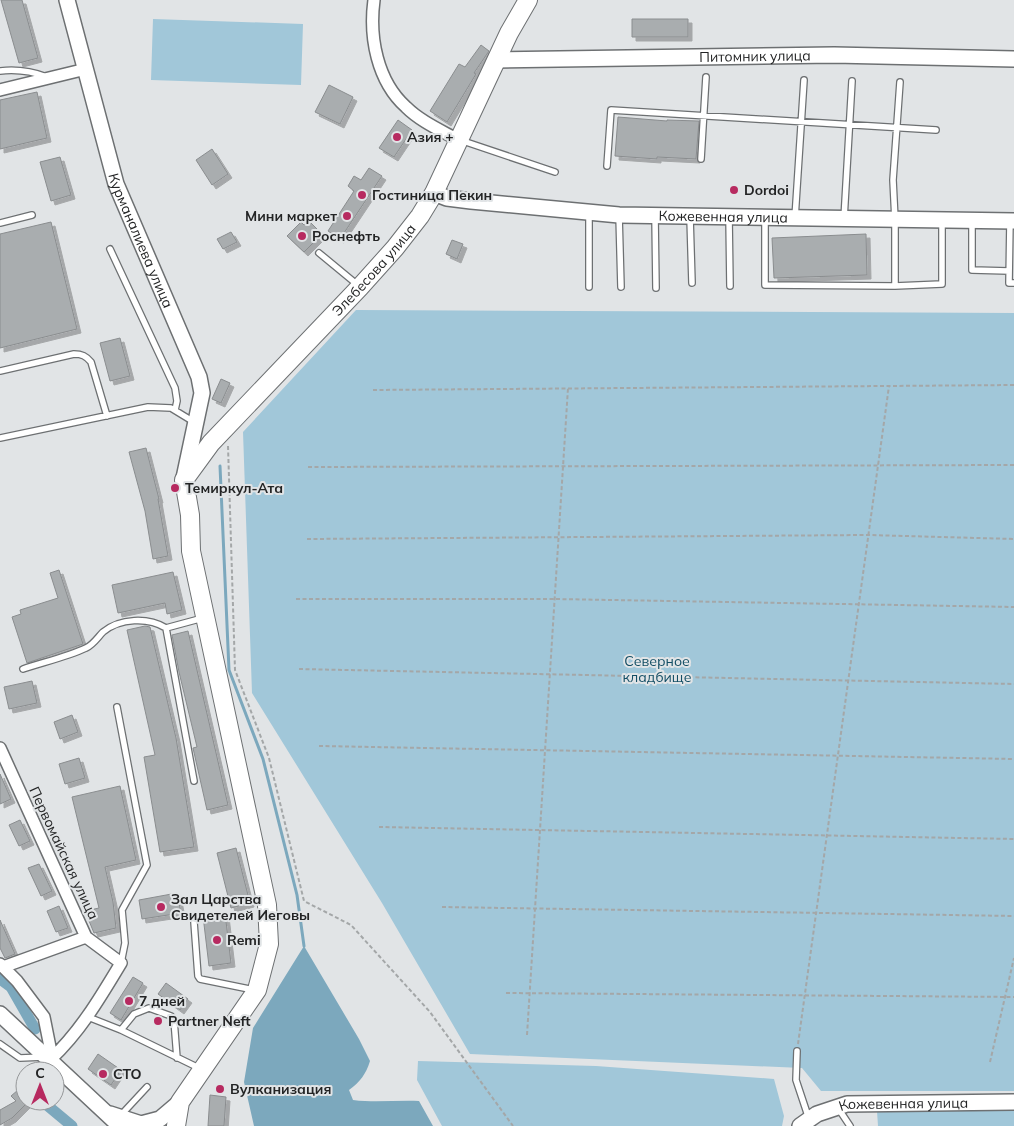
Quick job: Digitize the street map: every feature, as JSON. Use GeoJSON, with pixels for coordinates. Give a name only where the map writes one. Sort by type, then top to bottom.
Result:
{"type":"FeatureCollection","features":[{"type":"Feature","properties":{"kind":"main road","name":"Элебесова улица"},"geometry":{"type":"LineString","coordinates":[[184,480],[211,443],[360,287],[410,230],[434,193],[509,33],[528,0]]}},
{"type":"Feature","properties":{"kind":"main road"},"geometry":{"type":"LineString","coordinates":[[176,1126],[180,1102],[257,990],[269,944],[267,905],[191,551],[190,515],[184,480]]}},
{"type":"Feature","properties":{"kind":"street","name":"Курманалиева улица"},"geometry":{"type":"LineString","coordinates":[[67,0],[116,184],[199,376],[202,394],[184,480]]}},
{"type":"Feature","properties":{"kind":"street"},"geometry":{"type":"LineString","coordinates":[[374,0],[372,13],[374,44],[378,60],[390,87],[404,106],[413,114],[458,140]]}},
{"type":"Feature","properties":{"kind":"street","name":"Питомник улица"},"geometry":{"type":"LineString","coordinates":[[496,60],[834,54],[1014,59]]}},
{"type":"Feature","properties":{"kind":"street"},"geometry":{"type":"LineString","coordinates":[[0,90],[86,69]]}},
{"type":"Feature","properties":{"kind":"street","name":"Кожевенная улица"},"geometry":{"type":"LineString","coordinates":[[434,193],[447,198],[471,202],[619,215],[1012,221]]}},
{"type":"Feature","properties":{"kind":"street","name":"Первомайская улица"},"geometry":{"type":"LineString","coordinates":[[0,748],[86,937],[120,963]]}},
{"type":"Feature","properties":{"kind":"street"},"geometry":{"type":"LineString","coordinates":[[48,1059],[50,1047],[44,1017],[17,981],[2,966],[86,937]]}},
{"type":"Feature","properties":{"kind":"street"},"geometry":{"type":"LineString","coordinates":[[48,1059],[64,1046],[88,1017],[120,963]]}},
{"type":"Feature","properties":{"kind":"street"},"geometry":{"type":"LineString","coordinates":[[0,1014],[105,1112],[120,1122],[141,1124],[160,1119],[180,1102]]}},
{"type":"Feature","properties":{"kind":"street","name":"Кожевенная улица"},"geometry":{"type":"LineString","coordinates":[[804,1122],[837,1106],[856,1103],[1014,1102]]}},
{"type":"Feature","properties":{"kind":"lane"},"geometry":{"type":"LineString","coordinates":[[1,70],[32,71],[49,78]]}},
{"type":"Feature","properties":{"kind":"lane"},"geometry":{"type":"LineString","coordinates":[[700,158],[706,76]]}},
{"type":"Feature","properties":{"kind":"lane"},"geometry":{"type":"LineString","coordinates":[[795,218],[804,80]]}},
{"type":"Feature","properties":{"kind":"lane"},"geometry":{"type":"LineString","coordinates":[[844,219],[852,81]]}},
{"type":"Feature","properties":{"kind":"lane"},"geometry":{"type":"LineString","coordinates":[[895,286],[893,180],[900,82]]}},
{"type":"Feature","properties":{"kind":"lane"},"geometry":{"type":"LineString","coordinates":[[607,166],[611,110],[936,130]]}},
{"type":"Feature","properties":{"kind":"lane"},"geometry":{"type":"LineString","coordinates":[[458,140],[555,172]]}},
{"type":"Feature","properties":{"kind":"lane"},"geometry":{"type":"LineString","coordinates":[[589,213],[589,288]]}},
{"type":"Feature","properties":{"kind":"lane"},"geometry":{"type":"LineString","coordinates":[[0,223],[32,215]]}},
{"type":"Feature","properties":{"kind":"lane"},"geometry":{"type":"LineString","coordinates":[[619,215],[621,288]]}},
{"type":"Feature","properties":{"kind":"lane"},"geometry":{"type":"LineString","coordinates":[[656,216],[656,288]]}},
{"type":"Feature","properties":{"kind":"lane"},"geometry":{"type":"LineString","coordinates":[[690,217],[692,283]]}},
{"type":"Feature","properties":{"kind":"lane"},"geometry":{"type":"LineString","coordinates":[[729,217],[730,286]]}},
{"type":"Feature","properties":{"kind":"lane"},"geometry":{"type":"LineString","coordinates":[[765,218],[765,285],[895,286],[942,284],[942,220]]}},
{"type":"Feature","properties":{"kind":"lane"},"geometry":{"type":"LineString","coordinates":[[972,221],[972,270],[1009,272]]}},
{"type":"Feature","properties":{"kind":"lane"},"geometry":{"type":"LineString","coordinates":[[1012,221],[1009,283],[1014,283]]}},
{"type":"Feature","properties":{"kind":"lane"},"geometry":{"type":"LineString","coordinates":[[110,249],[175,388],[177,402],[175,410]]}},
{"type":"Feature","properties":{"kind":"lane"},"geometry":{"type":"LineString","coordinates":[[319,253],[360,287]]}},
{"type":"Feature","properties":{"kind":"lane"},"geometry":{"type":"LineString","coordinates":[[0,371],[74,354],[86,356],[90,362],[107,416]]}},
{"type":"Feature","properties":{"kind":"lane"},"geometry":{"type":"LineString","coordinates":[[0,438],[148,407],[175,410],[196,424]]}},
{"type":"Feature","properties":{"kind":"lane"},"geometry":{"type":"LineString","coordinates":[[23,669],[88,647],[104,630],[120,623],[139,620],[151,621],[166,628],[205,618]]}},
{"type":"Feature","properties":{"kind":"lane"},"geometry":{"type":"LineString","coordinates":[[166,628],[194,781]]}},
{"type":"Feature","properties":{"kind":"lane"},"geometry":{"type":"LineString","coordinates":[[117,707],[147,865],[122,910],[125,943],[120,963]]}},
{"type":"Feature","properties":{"kind":"lane"},"geometry":{"type":"LineString","coordinates":[[194,922],[198,976],[200,979],[257,990]]}},
{"type":"Feature","properties":{"kind":"lane"},"geometry":{"type":"LineString","coordinates":[[121,1030],[134,1014],[143,1009],[149,1008],[171,1016],[174,1020],[177,1058]]}},
{"type":"Feature","properties":{"kind":"lane"},"geometry":{"type":"LineString","coordinates":[[88,1017],[121,1030],[202,1070]]}},
{"type":"Feature","properties":{"kind":"lane"},"geometry":{"type":"LineString","coordinates":[[0,1044],[20,1058],[48,1059]]}},
{"type":"Feature","properties":{"kind":"lane"},"geometry":{"type":"LineString","coordinates":[[798,1051],[796,1080],[804,1122]]}},
{"type":"Feature","properties":{"kind":"lane"},"geometry":{"type":"LineString","coordinates":[[120,1122],[147,1087]]}},
{"type":"Feature","properties":{"kind":"lane"},"geometry":{"type":"LineString","coordinates":[[837,1106],[850,1126]]}},
{"type":"Feature","properties":{"kind":"path"},"geometry":{"type":"LineString","coordinates":[[372,390],[1014,385]]}},
{"type":"Feature","properties":{"kind":"path"},"geometry":{"type":"LineString","coordinates":[[798,1051],[889,386]]}},
{"type":"Feature","properties":{"kind":"path"},"geometry":{"type":"LineString","coordinates":[[527,1035],[568,388]]}},
{"type":"Feature","properties":{"kind":"path"},"geometry":{"type":"LineString","coordinates":[[228,438],[235,670],[269,758],[304,901],[351,925],[430,1012],[513,1126]]}},
{"type":"Feature","properties":{"kind":"path"},"geometry":{"type":"LineString","coordinates":[[308,467],[1014,465]]}},
{"type":"Feature","properties":{"kind":"path"},"geometry":{"type":"LineString","coordinates":[[307,539],[868,535],[1014,539]]}},
{"type":"Feature","properties":{"kind":"path"},"geometry":{"type":"LineString","coordinates":[[296,599],[554,599],[1014,606]]}},
{"type":"Feature","properties":{"kind":"path"},"geometry":{"type":"LineString","coordinates":[[299,669],[1014,684]]}},
{"type":"Feature","properties":{"kind":"path"},"geometry":{"type":"LineString","coordinates":[[319,746],[1014,759]]}},
{"type":"Feature","properties":{"kind":"path"},"geometry":{"type":"LineString","coordinates":[[379,826],[1014,838]]}},
{"type":"Feature","properties":{"kind":"path"},"geometry":{"type":"LineString","coordinates":[[442,907],[1014,916]]}},
{"type":"Feature","properties":{"kind":"path"},"geometry":{"type":"LineString","coordinates":[[990,1062],[1014,958]]}},
{"type":"Feature","properties":{"kind":"path"},"geometry":{"type":"LineString","coordinates":[[506,993],[1014,997]]}},
{"type":"Feature","properties":{"kind":"green space"},"geometry":{"type":"Polygon","coordinates":[[[153,19],[303,24],[301,85],[151,80],[153,19]]]}},
{"type":"Feature","properties":{"kind":"green space","name":"Северное кладбище"},"geometry":{"type":"Polygon","coordinates":[[[356,310],[1014,313],[1014,1091],[821,1091],[802,1068],[470,1054],[382,903],[252,693],[243,432],[356,310]]]}},
{"type":"Feature","properties":{"kind":"green space"},"geometry":{"type":"Polygon","coordinates":[[[418,1061],[596,1066],[774,1079],[784,1116],[782,1126],[442,1126],[417,1080],[418,1061]]]}},
{"type":"Feature","properties":{"kind":"green space"},"geometry":{"type":"Polygon","coordinates":[[[1014,1110],[1014,1126],[878,1126],[877,1111],[1014,1110]]]}},
{"type":"Feature","properties":{"kind":"shaded area"},"geometry":{"type":"Polygon","coordinates":[[[304,946],[370,1061],[362,1077],[349,1090],[353,1100],[419,1101],[433,1126],[254,1126],[244,1082],[253,1028],[304,946]]]}},
{"type":"Feature","properties":{"kind":"building"},"geometry":{"type":"Polygon","coordinates":[[[1,0],[22,0],[38,58],[19,63],[1,0]]]}},
{"type":"Feature","properties":{"kind":"building"},"geometry":{"type":"Polygon","coordinates":[[[632,19],[688,19],[688,37],[632,37],[632,19]]]}},
{"type":"Feature","properties":{"kind":"building"},"geometry":{"type":"Polygon","coordinates":[[[481,45],[489,51],[474,73],[476,74],[447,122],[430,111],[459,64],[465,67],[481,45]]]}},
{"type":"Feature","properties":{"kind":"building"},"geometry":{"type":"Polygon","coordinates":[[[329,85],[353,97],[340,124],[315,112],[329,85]]]}},
{"type":"Feature","properties":{"kind":"building"},"geometry":{"type":"Polygon","coordinates":[[[37,92],[47,138],[0,149],[0,100],[37,92]]]}},
{"type":"Feature","properties":{"kind":"building"},"geometry":{"type":"Polygon","coordinates":[[[618,117],[667,121],[699,121],[696,159],[615,156],[618,117]]]}},
{"type":"Feature","properties":{"kind":"building"},"geometry":{"type":"Polygon","coordinates":[[[398,120],[412,130],[394,157],[379,148],[398,120]]]}},
{"type":"Feature","properties":{"kind":"building"},"geometry":{"type":"Polygon","coordinates":[[[212,149],[228,174],[212,185],[196,160],[212,149]]]}},
{"type":"Feature","properties":{"kind":"building"},"geometry":{"type":"Polygon","coordinates":[[[60,157],[71,195],[51,201],[40,162],[60,157]]]}},
{"type":"Feature","properties":{"kind":"building"},"geometry":{"type":"Polygon","coordinates":[[[369,168],[382,176],[340,239],[328,231],[354,191],[348,186],[354,176],[361,180],[369,168]]]}},
{"type":"Feature","properties":{"kind":"building","name":"Роснефть"},"geometry":{"type":"Polygon","coordinates":[[[309,221],[322,234],[304,252],[287,236],[301,222],[304,225],[309,221]]]}},
{"type":"Feature","properties":{"kind":"building"},"geometry":{"type":"Polygon","coordinates":[[[51,222],[77,329],[0,348],[0,234],[51,222]]]}},
{"type":"Feature","properties":{"kind":"building"},"geometry":{"type":"Polygon","coordinates":[[[231,232],[237,242],[223,249],[217,239],[231,232]]]}},
{"type":"Feature","properties":{"kind":"building"},"geometry":{"type":"Polygon","coordinates":[[[866,234],[867,275],[774,278],[772,238],[866,234]]]}},
{"type":"Feature","properties":{"kind":"building"},"geometry":{"type":"Polygon","coordinates":[[[452,240],[463,244],[457,259],[446,254],[452,240]]]}},
{"type":"Feature","properties":{"kind":"building"},"geometry":{"type":"Polygon","coordinates":[[[120,338],[130,376],[110,381],[100,343],[120,338]]]}},
{"type":"Feature","properties":{"kind":"building"},"geometry":{"type":"Polygon","coordinates":[[[221,379],[230,383],[221,403],[212,399],[221,379]]]}},
{"type":"Feature","properties":{"kind":"building"},"geometry":{"type":"Polygon","coordinates":[[[146,448],[159,499],[168,556],[153,559],[145,511],[129,452],[146,448]]]}},
{"type":"Feature","properties":{"kind":"building"},"geometry":{"type":"Polygon","coordinates":[[[59,570],[83,644],[27,663],[12,617],[21,614],[20,610],[58,598],[50,573],[59,570]]]}},
{"type":"Feature","properties":{"kind":"building"},"geometry":{"type":"Polygon","coordinates":[[[173,572],[182,610],[167,614],[165,603],[118,613],[112,585],[173,572]]]}},
{"type":"Feature","properties":{"kind":"building"},"geometry":{"type":"Polygon","coordinates":[[[145,626],[150,627],[176,738],[194,847],[160,852],[144,757],[155,755],[127,630],[145,626]]]}},
{"type":"Feature","properties":{"kind":"building"},"geometry":{"type":"Polygon","coordinates":[[[188,631],[228,805],[207,810],[193,748],[197,747],[172,635],[188,631]]]}},
{"type":"Feature","properties":{"kind":"building"},"geometry":{"type":"Polygon","coordinates":[[[32,681],[37,703],[9,709],[4,687],[32,681]]]}},
{"type":"Feature","properties":{"kind":"building"},"geometry":{"type":"Polygon","coordinates":[[[72,715],[78,732],[60,739],[54,722],[72,715]]]}},
{"type":"Feature","properties":{"kind":"building"},"geometry":{"type":"Polygon","coordinates":[[[79,758],[85,778],[65,784],[59,764],[79,758]]]}},
{"type":"Feature","properties":{"kind":"building"},"geometry":{"type":"Polygon","coordinates":[[[0,774],[11,799],[0,804],[0,774]]]}},
{"type":"Feature","properties":{"kind":"building"},"geometry":{"type":"Polygon","coordinates":[[[120,786],[136,860],[105,867],[113,902],[116,928],[94,933],[85,911],[99,908],[72,797],[120,786]]]}},
{"type":"Feature","properties":{"kind":"building"},"geometry":{"type":"Polygon","coordinates":[[[20,820],[30,841],[19,846],[9,825],[20,820]]]}},
{"type":"Feature","properties":{"kind":"building"},"geometry":{"type":"Polygon","coordinates":[[[236,848],[250,903],[231,908],[217,853],[236,848]]]}},
{"type":"Feature","properties":{"kind":"building"},"geometry":{"type":"Polygon","coordinates":[[[39,864],[52,891],[41,896],[28,868],[39,864]]]}},
{"type":"Feature","properties":{"kind":"building"},"geometry":{"type":"Polygon","coordinates":[[[177,893],[181,913],[142,919],[139,900],[177,893]]]}},
{"type":"Feature","properties":{"kind":"building"},"geometry":{"type":"Polygon","coordinates":[[[59,906],[68,928],[56,932],[47,911],[59,906]]]}},
{"type":"Feature","properties":{"kind":"building"},"geometry":{"type":"Polygon","coordinates":[[[225,913],[231,963],[209,966],[203,916],[225,913]]]}},
{"type":"Feature","properties":{"kind":"building"},"geometry":{"type":"Polygon","coordinates":[[[0,920],[15,954],[5,958],[0,948],[0,920]]]}},
{"type":"Feature","properties":{"kind":"building"},"geometry":{"type":"Polygon","coordinates":[[[133,977],[143,983],[121,1020],[110,1013],[133,977]]]}},
{"type":"Feature","properties":{"kind":"building"},"geometry":{"type":"Polygon","coordinates":[[[166,983],[188,999],[180,1010],[158,994],[166,983]]]}},
{"type":"Feature","properties":{"kind":"building"},"geometry":{"type":"Polygon","coordinates":[[[98,1054],[121,1070],[111,1085],[88,1069],[98,1054]]]}},
{"type":"Feature","properties":{"kind":"building"},"geometry":{"type":"Polygon","coordinates":[[[210,1095],[226,1097],[224,1126],[208,1126],[210,1095]]]}},
{"type":"Feature","properties":{"kind":"building"},"geometry":{"type":"Polygon","coordinates":[[[15,1102],[15,1111],[19,1111],[0,1125],[0,1110],[15,1102]]]}},
{"type":"Feature","properties":{"kind":"waterway"},"geometry":{"type":"LineString","coordinates":[[220,466],[229,670],[263,759],[297,895],[304,946]]}},
{"type":"Feature","properties":{"kind":"waterway"},"geometry":{"type":"LineString","coordinates":[[0,979],[11,987],[35,1029]]}},
{"type":"Feature","properties":{"kind":"waterway"},"geometry":{"type":"LineString","coordinates":[[54,1111],[72,1126]]}},
{"type":"Feature","properties":{"kind":"place","name":"Азия +"},"geometry":{"type":"Point","coordinates":[397,137]}},
{"type":"Feature","properties":{"kind":"place","name":"Dordoi"},"geometry":{"type":"Point","coordinates":[734,190]}},
{"type":"Feature","properties":{"kind":"place","name":"Гостиница Пекин"},"geometry":{"type":"Point","coordinates":[362,195]}},
{"type":"Feature","properties":{"kind":"place","name":"Мини маркет"},"geometry":{"type":"Point","coordinates":[347,216]}},
{"type":"Feature","properties":{"kind":"place","name":"Роснефть"},"geometry":{"type":"Point","coordinates":[302,236]}},
{"type":"Feature","properties":{"kind":"place","name":"Темиркул-Ата"},"geometry":{"type":"Point","coordinates":[175,488]}},
{"type":"Feature","properties":{"kind":"place","name":"Зал Царства Свидетелей Иеговы"},"geometry":{"type":"Point","coordinates":[161,907]}},
{"type":"Feature","properties":{"kind":"place","name":"Remi"},"geometry":{"type":"Point","coordinates":[217,940]}},
{"type":"Feature","properties":{"kind":"place","name":"7 дней"},"geometry":{"type":"Point","coordinates":[129,1001]}},
{"type":"Feature","properties":{"kind":"place","name":"Partner Neft"},"geometry":{"type":"Point","coordinates":[158,1021]}},
{"type":"Feature","properties":{"kind":"place","name":"СТО"},"geometry":{"type":"Point","coordinates":[103,1074]}},
{"type":"Feature","properties":{"kind":"place","name":"Вулканизация"},"geometry":{"type":"Point","coordinates":[220,1089]}}]}
